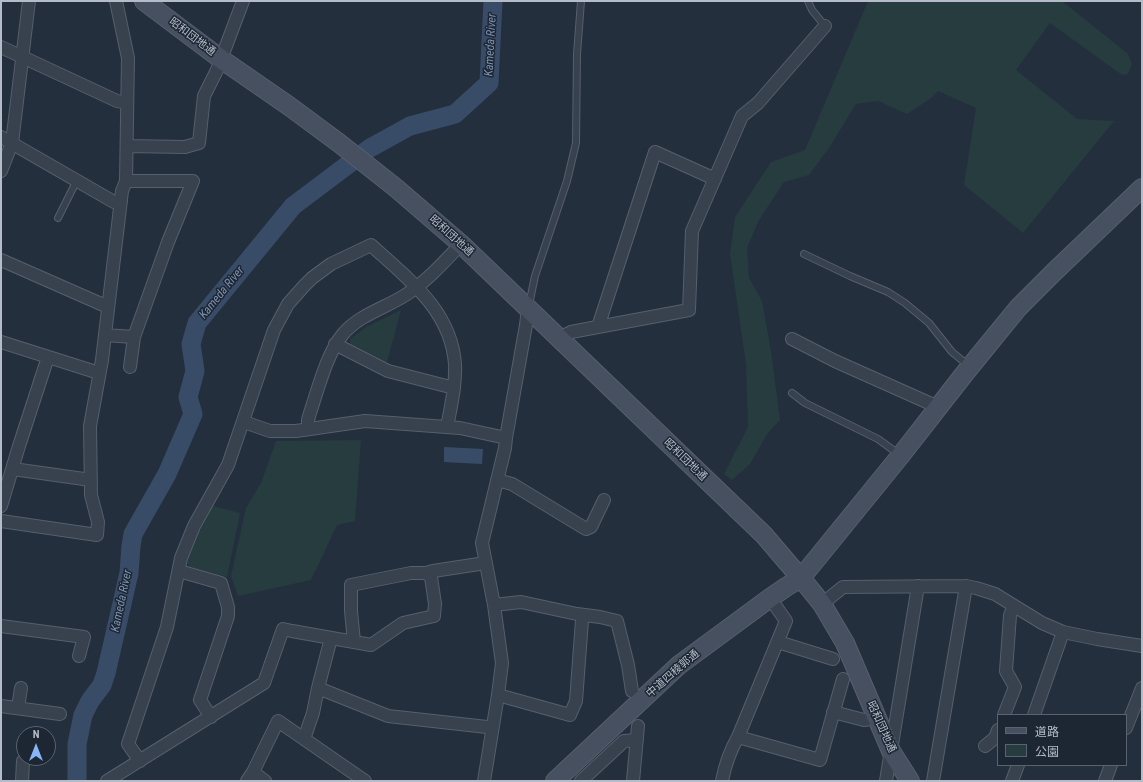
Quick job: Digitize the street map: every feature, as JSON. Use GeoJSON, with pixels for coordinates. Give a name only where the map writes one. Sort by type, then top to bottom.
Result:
{"type":"FeatureCollection","features":[{"type":"Feature","properties":{"kind":"street"},"geometry":{"type":"LineString","coordinates":[[1,171],[22,57],[29,1]]}},
{"type":"Feature","properties":{"kind":"street"},"geometry":{"type":"LineString","coordinates":[[1,521],[97,535],[98,522],[91,495],[90,426],[105,335],[122,191],[126,181],[128,58],[116,1]]}},
{"type":"Feature","properties":{"kind":"street"},"geometry":{"type":"LineString","coordinates":[[127,146],[185,147],[199,143],[204,96],[217,70],[243,1]]}},
{"type":"Feature","properties":{"kind":"street","name":"昭和団地通"},"geometry":{"type":"LineString","coordinates":[[148,2],[220,59],[339,143],[396,188],[462,244],[764,535],[822,604],[845,643],[891,751],[910,781]]}},
{"type":"Feature","properties":{"kind":"street"},"geometry":{"type":"LineString","coordinates":[[559,338],[572,332],[689,310],[692,231],[742,116],[758,103],[825,26]]}},
{"type":"Feature","properties":{"kind":"street"},"geometry":{"type":"LineString","coordinates":[[1,47],[117,102],[127,103]]}},
{"type":"Feature","properties":{"kind":"street"},"geometry":{"type":"LineString","coordinates":[[6,140],[114,202],[121,202]]}},
{"type":"Feature","properties":{"kind":"street"},"geometry":{"type":"LineString","coordinates":[[598,328],[655,152],[715,178]]}},
{"type":"Feature","properties":{"kind":"street"},"geometry":{"type":"LineString","coordinates":[[126,181],[193,182],[168,242],[134,337],[130,367]]}},
{"type":"Feature","properties":{"kind":"street","name":"中道四稜郭通"},"geometry":{"type":"LineString","coordinates":[[555,781],[679,665],[786,586],[800,578],[901,455],[1018,308],[1117,210],[1142,188]]}},
{"type":"Feature","properties":{"kind":"street"},"geometry":{"type":"LineString","coordinates":[[308,429],[310,413],[330,354],[342,334],[351,325],[362,318],[406,295],[417,287],[462,244]]}},
{"type":"Feature","properties":{"kind":"street"},"geometry":{"type":"LineString","coordinates":[[140,760],[128,744],[167,627],[181,558],[194,526],[228,465],[244,422],[269,343],[288,304],[294,296],[321,271],[331,264],[371,245],[417,287],[437,311],[445,325],[453,349],[455,365],[454,388],[447,427]]}},
{"type":"Feature","properties":{"kind":"street"},"geometry":{"type":"LineString","coordinates":[[1,260],[108,307]]}},
{"type":"Feature","properties":{"kind":"street"},"geometry":{"type":"LineString","coordinates":[[484,781],[502,663],[494,605],[482,543],[505,448],[528,308]]}},
{"type":"Feature","properties":{"kind":"street"},"geometry":{"type":"LineString","coordinates":[[105,335],[134,337]]}},
{"type":"Feature","properties":{"kind":"street"},"geometry":{"type":"LineString","coordinates":[[792,339],[835,361],[938,407]]}},
{"type":"Feature","properties":{"kind":"street"},"geometry":{"type":"LineString","coordinates":[[1,342],[99,373]]}},
{"type":"Feature","properties":{"kind":"street"},"geometry":{"type":"LineString","coordinates":[[335,344],[388,370],[454,388]]}},
{"type":"Feature","properties":{"kind":"street"},"geometry":{"type":"LineString","coordinates":[[1,506],[48,357]]}},
{"type":"Feature","properties":{"kind":"street"},"geometry":{"type":"LineString","coordinates":[[244,422],[270,431],[296,431],[365,421],[460,428],[506,438]]}},
{"type":"Feature","properties":{"kind":"street"},"geometry":{"type":"LineString","coordinates":[[13,469],[91,480]]}},
{"type":"Feature","properties":{"kind":"street"},"geometry":{"type":"LineString","coordinates":[[497,480],[512,484],[586,529],[591,527],[604,500]]}},
{"type":"Feature","properties":{"kind":"street"},"geometry":{"type":"LineString","coordinates":[[354,642],[351,611],[351,585],[411,573],[426,573],[480,564]]}},
{"type":"Feature","properties":{"kind":"street"},"geometry":{"type":"LineString","coordinates":[[179,571],[221,583],[228,607],[228,616],[200,700],[211,717]]}},
{"type":"Feature","properties":{"kind":"street"},"geometry":{"type":"LineString","coordinates":[[107,781],[264,683],[283,628],[292,631],[371,645],[403,623],[434,616],[435,604],[431,577],[426,573]]}},
{"type":"Feature","properties":{"kind":"street"},"geometry":{"type":"LineString","coordinates":[[886,781],[918,586]]}},
{"type":"Feature","properties":{"kind":"street"},"geometry":{"type":"LineString","coordinates":[[822,604],[843,587],[966,586],[995,594],[1042,623],[1063,632],[1142,646]]}},
{"type":"Feature","properties":{"kind":"street"},"geometry":{"type":"LineString","coordinates":[[933,781],[966,586]]}},
{"type":"Feature","properties":{"kind":"street"},"geometry":{"type":"LineString","coordinates":[[722,781],[724,770],[732,748],[738,737],[786,621],[770,598]]}},
{"type":"Feature","properties":{"kind":"street"},"geometry":{"type":"LineString","coordinates":[[494,605],[521,602],[617,621],[628,665],[632,691]]}},
{"type":"Feature","properties":{"kind":"street"},"geometry":{"type":"LineString","coordinates":[[1004,714],[1015,687],[1006,671],[1010,614],[1014,606]]}},
{"type":"Feature","properties":{"kind":"street"},"geometry":{"type":"LineString","coordinates":[[498,695],[570,715],[576,701],[582,620]]}},
{"type":"Feature","properties":{"kind":"street"},"geometry":{"type":"LineString","coordinates":[[1,626],[84,637],[79,656]]}},
{"type":"Feature","properties":{"kind":"street"},"geometry":{"type":"LineString","coordinates":[[1034,714],[1063,632]]}},
{"type":"Feature","properties":{"kind":"street"},"geometry":{"type":"LineString","coordinates":[[304,739],[313,713],[330,638]]}},
{"type":"Feature","properties":{"kind":"street"},"geometry":{"type":"LineString","coordinates":[[778,642],[833,659]]}},
{"type":"Feature","properties":{"kind":"street"},"geometry":{"type":"LineString","coordinates":[[738,737],[820,760],[843,679]]}},
{"type":"Feature","properties":{"kind":"street"},"geometry":{"type":"LineString","coordinates":[[18,708],[21,688]]}},
{"type":"Feature","properties":{"kind":"street"},"geometry":{"type":"LineString","coordinates":[[318,688],[388,716],[487,727]]}},
{"type":"Feature","properties":{"kind":"street"},"geometry":{"type":"LineString","coordinates":[[1127,726],[1142,688]]}},
{"type":"Feature","properties":{"kind":"street"},"geometry":{"type":"LineString","coordinates":[[1,706],[60,714]]}},
{"type":"Feature","properties":{"kind":"street"},"geometry":{"type":"LineString","coordinates":[[833,712],[864,720],[876,718]]}},
{"type":"Feature","properties":{"kind":"street"},"geometry":{"type":"LineString","coordinates":[[265,781],[250,777],[278,721],[365,781]]}},
{"type":"Feature","properties":{"kind":"street"},"geometry":{"type":"LineString","coordinates":[[633,781],[638,726]]}},
{"type":"Feature","properties":{"kind":"street"},"geometry":{"type":"LineString","coordinates":[[985,746],[995,738],[997,733]]}},
{"type":"Feature","properties":{"kind":"street"},"geometry":{"type":"LineString","coordinates":[[581,781],[624,741],[637,740]]}},
{"type":"Feature","properties":{"kind":"street"},"geometry":{"type":"LineString","coordinates":[[22,766],[22,781]]}},
{"type":"Feature","properties":{"kind":"street"},"geometry":{"type":"LineString","coordinates":[[1012,781],[1018,766]]}},
{"type":"Feature","properties":{"kind":"street"},"geometry":{"type":"LineString","coordinates":[[1105,781],[1111,766]]}},
{"type":"Feature","properties":{"kind":"lane"},"geometry":{"type":"LineString","coordinates":[[528,308],[534,276],[567,181],[576,143],[577,54],[581,1]]}},
{"type":"Feature","properties":{"kind":"lane"},"geometry":{"type":"LineString","coordinates":[[808,1],[812,10],[825,26]]}},
{"type":"Feature","properties":{"kind":"lane"},"geometry":{"type":"LineString","coordinates":[[58,218],[76,180]]}},
{"type":"Feature","properties":{"kind":"lane"},"geometry":{"type":"LineString","coordinates":[[804,254],[888,292],[929,323],[952,352],[970,367]]}},
{"type":"Feature","properties":{"kind":"lane"},"geometry":{"type":"LineString","coordinates":[[792,394],[805,403],[878,439],[901,455]]}},
{"type":"Feature","properties":{"kind":"green space"},"geometry":{"type":"Polygon","coordinates":[[[868,1],[1062,1],[1128,54],[1132,64],[1128,74],[1122,75],[1050,23],[1016,70],[1077,119],[1114,121],[1023,233],[964,185],[976,108],[938,91],[930,99],[907,114],[878,101],[856,104],[829,148],[809,175],[784,182],[759,220],[747,248],[749,278],[762,301],[771,351],[780,420],[767,434],[750,464],[732,480],[724,474],[748,427],[746,364],[730,254],[735,217],[771,162],[805,150],[868,1]]]}},
{"type":"Feature","properties":{"kind":"green space"},"geometry":{"type":"Polygon","coordinates":[[[401,310],[387,362],[350,344],[350,339],[366,327],[401,310]]]}},
{"type":"Feature","properties":{"kind":"green space"},"geometry":{"type":"Polygon","coordinates":[[[361,440],[355,521],[337,525],[311,580],[238,596],[231,576],[246,508],[261,483],[276,441],[361,440]]]}},
{"type":"Feature","properties":{"kind":"green space"},"geometry":{"type":"Polygon","coordinates":[[[213,506],[240,513],[227,577],[190,567],[187,563],[198,534],[213,506]]]}},
{"type":"Feature","properties":{"kind":"water"},"geometry":{"type":"Polygon","coordinates":[[[444,447],[483,449],[482,464],[444,462],[444,447]]]}},
{"type":"Feature","properties":{"kind":"waterway","name":"Kameda River"},"geometry":{"type":"LineString","coordinates":[[77,781],[77,744],[83,715],[90,701],[102,685],[106,673],[129,573],[133,534],[167,474],[193,414],[188,397],[195,371],[191,344],[197,323],[293,206],[370,148],[410,126],[455,114],[489,83],[493,1]]}}]}
